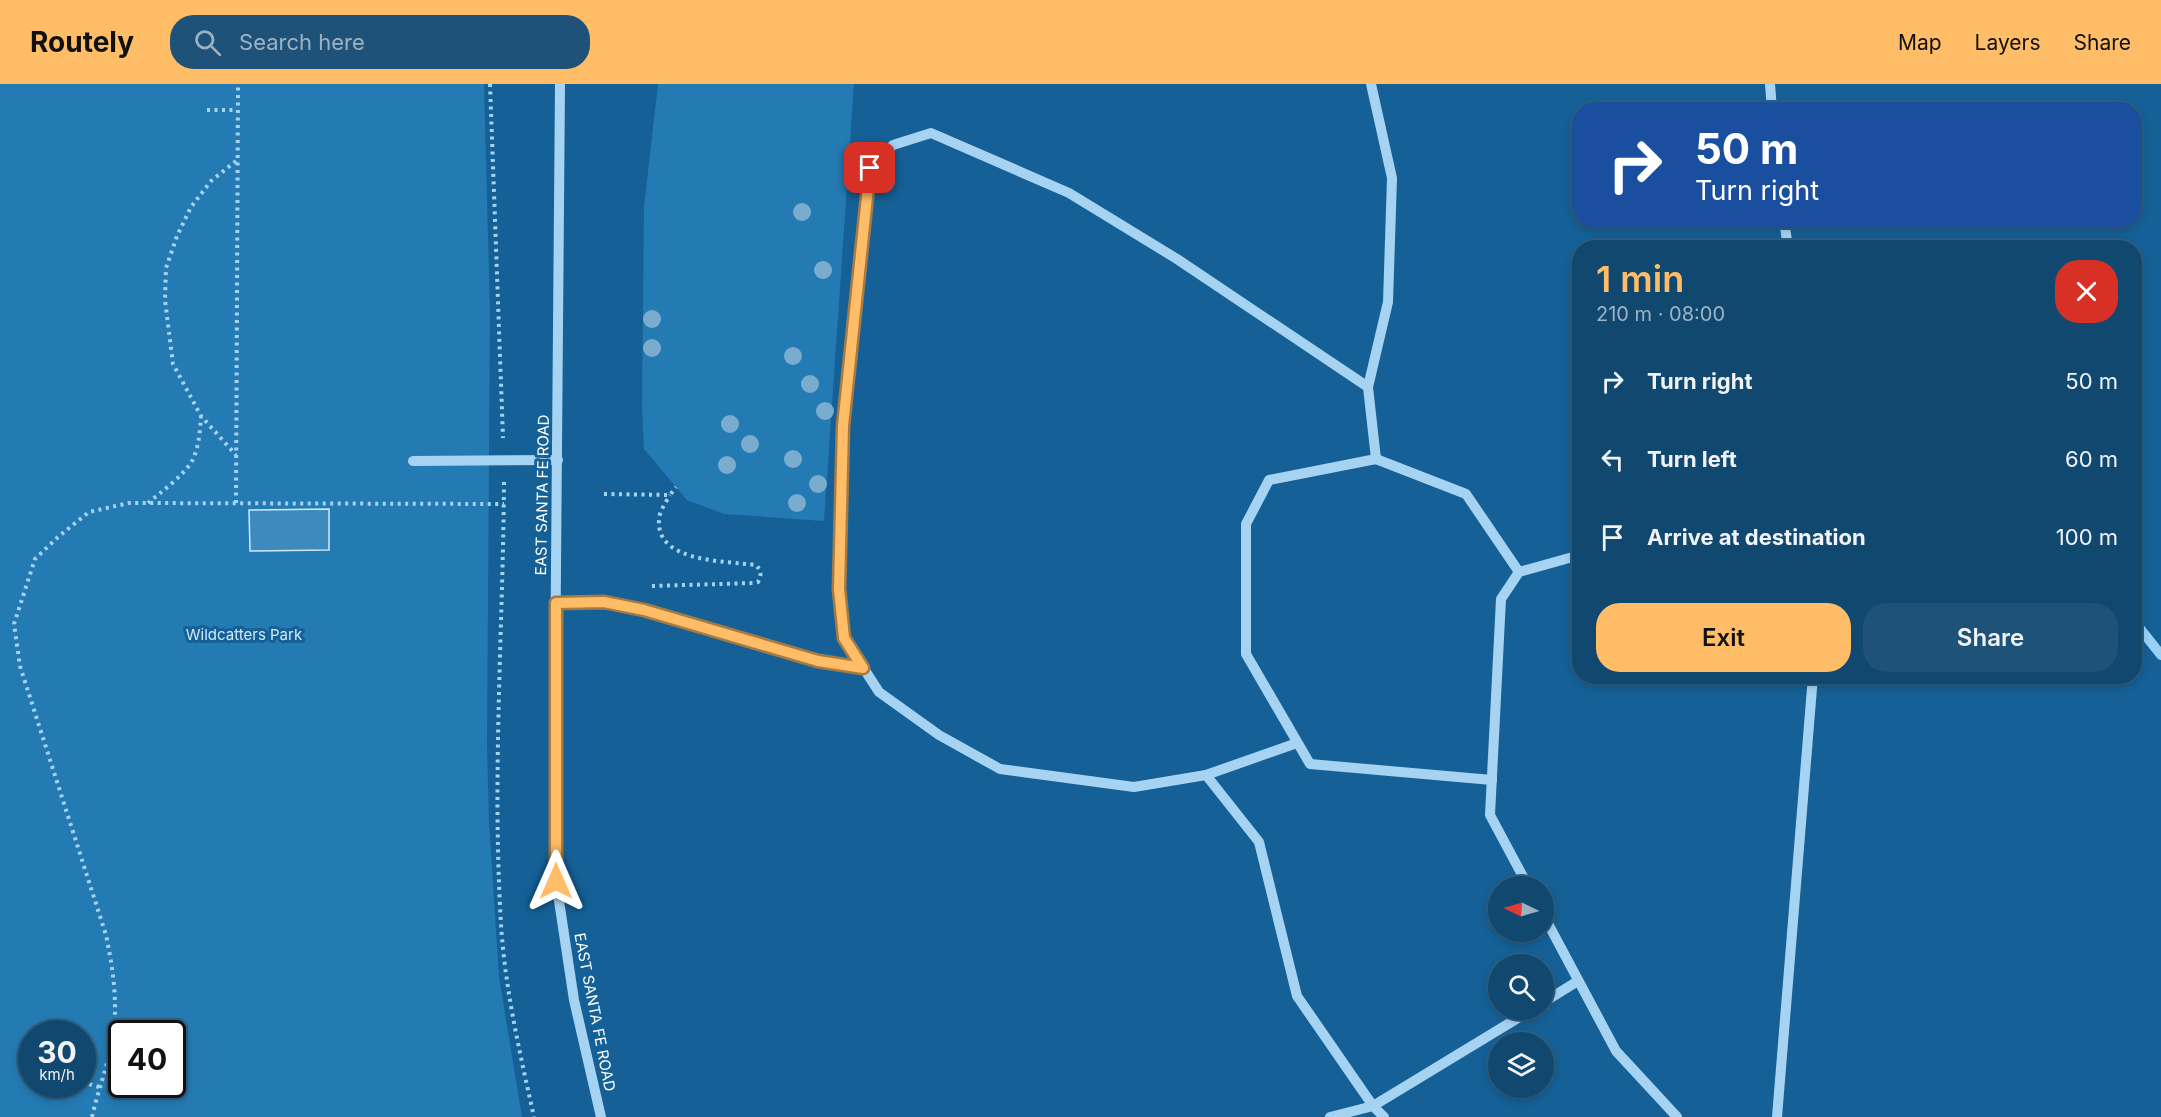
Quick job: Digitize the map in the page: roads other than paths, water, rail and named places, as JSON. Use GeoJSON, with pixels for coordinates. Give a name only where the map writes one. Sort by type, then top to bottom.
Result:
{"type":"FeatureCollection","features":[{"type":"Feature","properties":{"kind":"street","name":"EAST SANTA FE ROAD"},"geometry":{"type":"LineString","coordinates":[[560,84],[556,881],[574,999],[601,1117]]}},
{"type":"Feature","properties":{"kind":"street"},"geometry":{"type":"LineString","coordinates":[[1371,84],[1392,178],[1388,302],[1368,387],[1376,459]]}},
{"type":"Feature","properties":{"kind":"street"},"geometry":{"type":"LineString","coordinates":[[1770,84],[1771,102]]}},
{"type":"Feature","properties":{"kind":"street"},"geometry":{"type":"LineString","coordinates":[[1297,743],[1206,775],[1134,787],[1000,769],[939,735],[879,692],[844,638],[839,589],[843,426],[870,168],[893,145],[931,133],[1069,193],[1177,260],[1368,387]]}},
{"type":"Feature","properties":{"kind":"street"},"geometry":{"type":"LineString","coordinates":[[1492,780],[1310,764],[1246,654],[1246,524],[1269,480],[1376,459],[1466,494],[1519,572]]}},
{"type":"Feature","properties":{"kind":"street"},"geometry":{"type":"LineString","coordinates":[[413,461],[558,460]]}},
{"type":"Feature","properties":{"kind":"street"},"geometry":{"type":"LineString","coordinates":[[1523,876],[1490,815],[1501,599],[1519,572],[1572,557]]}},
{"type":"Feature","properties":{"kind":"street"},"geometry":{"type":"LineString","coordinates":[[556,603],[604,602],[644,610],[818,661],[863,668]]}},
{"type":"Feature","properties":{"kind":"street"},"geometry":{"type":"LineString","coordinates":[[1777,1117],[1812,684]]}},
{"type":"Feature","properties":{"kind":"street"},"geometry":{"type":"LineString","coordinates":[[1206,775],[1259,842],[1297,996],[1373,1106],[1384,1117]]}},
{"type":"Feature","properties":{"kind":"street"},"geometry":{"type":"LineString","coordinates":[[1554,935],[1616,1051],[1677,1117]]}},
{"type":"Feature","properties":{"kind":"street"},"geometry":{"type":"LineString","coordinates":[[1554,996],[1578,981]]}},
{"type":"Feature","properties":{"kind":"street"},"geometry":{"type":"LineString","coordinates":[[1330,1117],[1373,1106],[1515,1020]]}},
{"type":"Feature","properties":{"kind":"waterway"},"geometry":{"type":"LineString","coordinates":[[2142,631],[2161,655]]}},
{"type":"Feature","properties":{"kind":"park label","name":"Wildcatters Park"},"geometry":{"type":"Point","coordinates":[244,634]}}]}
